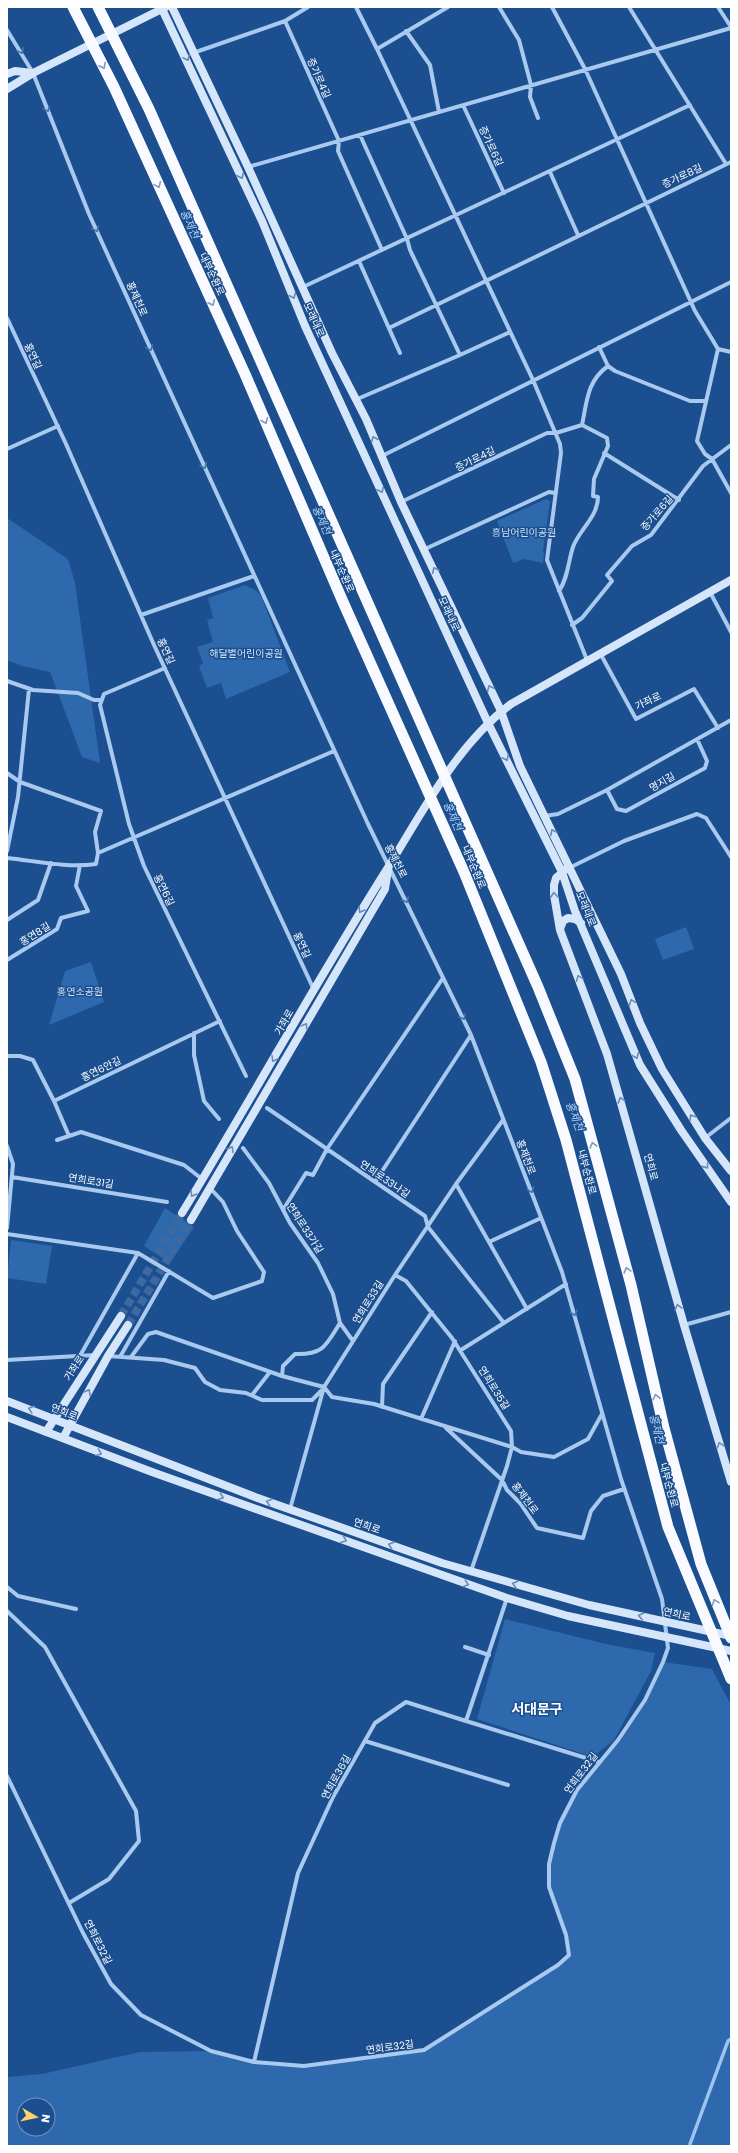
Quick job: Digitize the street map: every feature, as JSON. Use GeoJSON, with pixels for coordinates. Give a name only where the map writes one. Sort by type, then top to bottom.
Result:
{"type":"FeatureCollection","features":[{"type":"Feature","properties":{"kind":"highway","name":"내부순환로"},"geometry":{"type":"LineString","coordinates":[[72,7],[114,87],[245,374],[330,573],[464,872],[541,1062],[566,1140],[668,1527],[731,1679]]}},
{"type":"Feature","properties":{"kind":"highway","name":"내부순환로"},"geometry":{"type":"LineString","coordinates":[[98,7],[149,109],[278,396],[538,986],[575,1079],[631,1285],[664,1428],[701,1564],[731,1637]]}},
{"type":"Feature","properties":{"kind":"main road","name":"모래내로"},"geometry":{"type":"LineString","coordinates":[[172,7],[248,167],[332,353],[382,456],[401,502],[425,549],[501,711],[520,766],[571,867],[621,974],[640,1023],[662,1069],[705,1138],[731,1171]]}},
{"type":"Feature","properties":{"kind":"main road","name":"모래내로"},"geometry":{"type":"LineString","coordinates":[[164,8],[262,221],[305,326],[488,723],[562,872],[581,923],[640,1065],[681,1130],[731,1202]]}},
{"type":"Feature","properties":{"kind":"main road"},"geometry":{"type":"LineString","coordinates":[[7,90],[48,65],[164,8]]}},
{"type":"Feature","properties":{"kind":"main road"},"geometry":{"type":"LineString","coordinates":[[7,74],[15,70],[33,73]]}},
{"type":"Feature","properties":{"kind":"main road"},"geometry":{"type":"LineString","coordinates":[[488,723],[501,711],[539,687],[731,580]]}},
{"type":"Feature","properties":{"kind":"main road","name":"가좌로"},"geometry":{"type":"LineString","coordinates":[[182,1213],[389,865],[464,750],[488,723]]}},
{"type":"Feature","properties":{"kind":"main road"},"geometry":{"type":"LineString","coordinates":[[191,1220],[209,1186],[385,889],[389,865]]}},
{"type":"Feature","properties":{"kind":"main road"},"geometry":{"type":"LineString","coordinates":[[562,872],[571,867]]}},
{"type":"Feature","properties":{"kind":"main road","name":"연희로"},"geometry":{"type":"LineString","coordinates":[[562,872],[556,878],[554,885],[554,895],[560,930],[608,1054],[684,1326],[731,1482]]}},
{"type":"Feature","properties":{"kind":"main road"},"geometry":{"type":"LineString","coordinates":[[560,930],[563,921],[568,918],[575,919],[581,923]]}},
{"type":"Feature","properties":{"kind":"main road","name":"가좌로"},"geometry":{"type":"LineString","coordinates":[[46,1432],[121,1316]]}},
{"type":"Feature","properties":{"kind":"main road"},"geometry":{"type":"LineString","coordinates":[[63,1438],[108,1356],[128,1325]]}},
{"type":"Feature","properties":{"kind":"main road","name":"연희로"},"geometry":{"type":"LineString","coordinates":[[7,1401],[290,1509],[471,1571],[589,1605],[666,1621],[731,1637]]}},
{"type":"Feature","properties":{"kind":"main road"},"geometry":{"type":"LineString","coordinates":[[7,1417],[152,1472],[507,1598],[568,1616],[731,1651]]}},
{"type":"Feature","properties":{"kind":"street"},"geometry":{"type":"LineString","coordinates":[[193,53],[285,21],[308,7]]}},
{"type":"Feature","properties":{"kind":"street"},"geometry":{"type":"LineString","coordinates":[[356,7],[411,120],[533,380],[562,448],[547,558],[587,660]]}},
{"type":"Feature","properties":{"kind":"street"},"geometry":{"type":"LineString","coordinates":[[377,49],[448,7]]}},
{"type":"Feature","properties":{"kind":"street"},"geometry":{"type":"LineString","coordinates":[[499,7],[519,40],[531,86],[530,97],[538,118]]}},
{"type":"Feature","properties":{"kind":"street"},"geometry":{"type":"LineString","coordinates":[[552,7],[586,70],[691,301],[718,349],[697,441],[705,454],[712,459],[731,493]]}},
{"type":"Feature","properties":{"kind":"street"},"geometry":{"type":"LineString","coordinates":[[629,7],[726,164]]}},
{"type":"Feature","properties":{"kind":"street"},"geometry":{"type":"LineString","coordinates":[[248,167],[731,27],[718,7]]}},
{"type":"Feature","properties":{"kind":"street","name":"증가로4길"},"geometry":{"type":"LineString","coordinates":[[285,21],[339,141],[338,151],[382,250]]}},
{"type":"Feature","properties":{"kind":"street","name":"홍제천로"},"geometry":{"type":"LineString","coordinates":[[7,30],[33,73],[89,214],[334,752],[471,1035],[566,1284],[624,1489],[662,1598],[668,1637]]}},
{"type":"Feature","properties":{"kind":"street"},"geometry":{"type":"LineString","coordinates":[[406,31],[430,65],[439,112]]}},
{"type":"Feature","properties":{"kind":"street","name":"증가로6길"},"geometry":{"type":"LineString","coordinates":[[463,105],[504,193]]}},
{"type":"Feature","properties":{"kind":"street"},"geometry":{"type":"LineString","coordinates":[[303,287],[690,105]]}},
{"type":"Feature","properties":{"kind":"street"},"geometry":{"type":"LineString","coordinates":[[360,135],[410,250],[460,355]]}},
{"type":"Feature","properties":{"kind":"street","name":"증가로8길"},"geometry":{"type":"LineString","coordinates":[[646,202],[731,162]]}},
{"type":"Feature","properties":{"kind":"street"},"geometry":{"type":"LineString","coordinates":[[550,172],[578,235]]}},
{"type":"Feature","properties":{"kind":"street"},"geometry":{"type":"LineString","coordinates":[[389,328],[646,202]]}},
{"type":"Feature","properties":{"kind":"street"},"geometry":{"type":"LineString","coordinates":[[359,261],[400,353]]}},
{"type":"Feature","properties":{"kind":"street"},"geometry":{"type":"LineString","coordinates":[[382,456],[731,282]]}},
{"type":"Feature","properties":{"kind":"street","name":"홍연길"},"geometry":{"type":"LineString","coordinates":[[7,318],[9,326],[58,426],[164,668],[314,990]]}},
{"type":"Feature","properties":{"kind":"street"},"geometry":{"type":"LineString","coordinates":[[355,400],[510,332]]}},
{"type":"Feature","properties":{"kind":"street"},"geometry":{"type":"LineString","coordinates":[[599,347],[608,366],[615,371],[690,401],[706,401]]}},
{"type":"Feature","properties":{"kind":"street"},"geometry":{"type":"LineString","coordinates":[[718,349],[731,352]]}},
{"type":"Feature","properties":{"kind":"street"},"geometry":{"type":"LineString","coordinates":[[559,591],[565,582],[573,546],[595,511],[598,502],[598,497],[593,496],[594,479],[608,446],[607,438],[582,425],[591,384],[598,373],[608,366]]}},
{"type":"Feature","properties":{"kind":"street","name":"증가로4길"},"geometry":{"type":"LineString","coordinates":[[401,502],[547,432],[556,433],[582,425]]}},
{"type":"Feature","properties":{"kind":"street"},"geometry":{"type":"LineString","coordinates":[[7,449],[58,426]]}},
{"type":"Feature","properties":{"kind":"street"},"geometry":{"type":"LineString","coordinates":[[712,459],[731,445]]}},
{"type":"Feature","properties":{"kind":"street"},"geometry":{"type":"LineString","coordinates":[[604,453],[679,500]]}},
{"type":"Feature","properties":{"kind":"street","name":"증가로6길"},"geometry":{"type":"LineString","coordinates":[[572,625],[582,618],[612,581],[607,575],[632,546],[651,535],[679,500],[703,466],[712,459]]}},
{"type":"Feature","properties":{"kind":"street"},"geometry":{"type":"LineString","coordinates":[[425,549],[549,492],[556,492]]}},
{"type":"Feature","properties":{"kind":"street"},"geometry":{"type":"LineString","coordinates":[[141,615],[254,576]]}},
{"type":"Feature","properties":{"kind":"street"},"geometry":{"type":"LineString","coordinates":[[710,591],[731,632]]}},
{"type":"Feature","properties":{"kind":"street","name":"가좌로"},"geometry":{"type":"LineString","coordinates":[[600,653],[636,720],[694,689],[718,728]]}},
{"type":"Feature","properties":{"kind":"street"},"geometry":{"type":"LineString","coordinates":[[7,681],[29,689],[78,693],[94,700],[101,700],[104,694],[164,668]]}},
{"type":"Feature","properties":{"kind":"street"},"geometry":{"type":"LineString","coordinates":[[7,851],[20,782],[29,689]]}},
{"type":"Feature","properties":{"kind":"street","name":"홍연6길"},"geometry":{"type":"LineString","coordinates":[[101,700],[100,704],[134,838],[144,866],[246,1076]]}},
{"type":"Feature","properties":{"kind":"street","name":"명지길"},"geometry":{"type":"LineString","coordinates":[[544,816],[558,814],[607,790],[731,720]]}},
{"type":"Feature","properties":{"kind":"street","name":"명지길"},"geometry":{"type":"LineString","coordinates":[[607,790],[617,809],[626,811],[705,768],[707,761],[697,739]]}},
{"type":"Feature","properties":{"kind":"street"},"geometry":{"type":"LineString","coordinates":[[98,853],[334,752]]}},
{"type":"Feature","properties":{"kind":"street"},"geometry":{"type":"LineString","coordinates":[[7,773],[20,782],[101,811],[95,832],[98,853],[96,864],[80,865],[7,858]]}},
{"type":"Feature","properties":{"kind":"street"},"geometry":{"type":"LineString","coordinates":[[571,867],[624,841],[697,814],[706,818],[731,857]]}},
{"type":"Feature","properties":{"kind":"street"},"geometry":{"type":"LineString","coordinates":[[7,920],[38,900],[52,863]]}},
{"type":"Feature","properties":{"kind":"street","name":"홍연8길"},"geometry":{"type":"LineString","coordinates":[[7,960],[58,929],[61,918],[88,911],[76,886],[80,865]]}},
{"type":"Feature","properties":{"kind":"street"},"geometry":{"type":"LineString","coordinates":[[283,1210],[306,1173],[313,1175],[327,1149],[443,978]]}},
{"type":"Feature","properties":{"kind":"street","name":"홍연6안길"},"geometry":{"type":"LineString","coordinates":[[54,1100],[220,1021]]}},
{"type":"Feature","properties":{"kind":"street"},"geometry":{"type":"LineString","coordinates":[[194,1033],[194,1055],[204,1101],[219,1119]]}},
{"type":"Feature","properties":{"kind":"street"},"geometry":{"type":"LineString","coordinates":[[375,1182],[471,1035]]}},
{"type":"Feature","properties":{"kind":"street"},"geometry":{"type":"LineString","coordinates":[[7,1056],[20,1056],[33,1060],[54,1100],[69,1136]]}},
{"type":"Feature","properties":{"kind":"street","name":"연희로33나길"},"geometry":{"type":"LineString","coordinates":[[267,1108],[426,1216],[428,1227]]}},
{"type":"Feature","properties":{"kind":"street"},"geometry":{"type":"LineString","coordinates":[[705,1138],[731,1118]]}},
{"type":"Feature","properties":{"kind":"street","name":"연희로33길"},"geometry":{"type":"LineString","coordinates":[[108,1356],[164,1360],[194,1368],[205,1382],[220,1390],[246,1393],[262,1400],[312,1400],[324,1387],[394,1275],[456,1184],[503,1120]]}},
{"type":"Feature","properties":{"kind":"street"},"geometry":{"type":"LineString","coordinates":[[57,1140],[81,1132],[184,1165],[203,1179]]}},
{"type":"Feature","properties":{"kind":"street"},"geometry":{"type":"LineString","coordinates":[[7,1146],[13,1164],[7,1228]]}},
{"type":"Feature","properties":{"kind":"street","name":"연희로33가길"},"geometry":{"type":"LineString","coordinates":[[243,1148],[269,1183],[283,1210],[318,1263],[333,1294],[340,1323],[353,1341]]}},
{"type":"Feature","properties":{"kind":"street","name":"연희로31길"},"geometry":{"type":"LineString","coordinates":[[12,1177],[167,1202]]}},
{"type":"Feature","properties":{"kind":"street"},"geometry":{"type":"LineString","coordinates":[[456,1184],[527,1309]]}},
{"type":"Feature","properties":{"kind":"street"},"geometry":{"type":"LineString","coordinates":[[7,1234],[138,1252],[213,1298],[262,1281],[264,1272],[237,1231],[223,1202],[209,1186]]}},
{"type":"Feature","properties":{"kind":"street"},"geometry":{"type":"LineString","coordinates":[[489,1242],[541,1218]]}},
{"type":"Feature","properties":{"kind":"street"},"geometry":{"type":"LineString","coordinates":[[428,1227],[504,1323]]}},
{"type":"Feature","properties":{"kind":"street"},"geometry":{"type":"LineString","coordinates":[[81,1354],[138,1252]]}},
{"type":"Feature","properties":{"kind":"street"},"geometry":{"type":"LineString","coordinates":[[152,1266],[155,1262]]}},
{"type":"Feature","properties":{"kind":"street"},"geometry":{"type":"LineString","coordinates":[[120,1357],[169,1271]]}},
{"type":"Feature","properties":{"kind":"street","name":"연희로35길"},"geometry":{"type":"LineString","coordinates":[[394,1275],[406,1281],[455,1341],[511,1431],[512,1447],[471,1571]]}},
{"type":"Feature","properties":{"kind":"street"},"geometry":{"type":"LineString","coordinates":[[461,1350],[566,1284]]}},
{"type":"Feature","properties":{"kind":"street"},"geometry":{"type":"LineString","coordinates":[[382,1407],[383,1384],[432,1312]]}},
{"type":"Feature","properties":{"kind":"street"},"geometry":{"type":"LineString","coordinates":[[684,1326],[731,1312]]}},
{"type":"Feature","properties":{"kind":"street"},"geometry":{"type":"LineString","coordinates":[[282,1376],[283,1366],[295,1354],[310,1355],[325,1347],[340,1323]]}},
{"type":"Feature","properties":{"kind":"street"},"geometry":{"type":"LineString","coordinates":[[131,1357],[148,1334],[156,1332],[282,1376],[324,1387],[332,1397],[382,1407],[512,1447],[521,1452],[554,1457],[588,1439],[602,1414]]}},
{"type":"Feature","properties":{"kind":"street"},"geometry":{"type":"LineString","coordinates":[[421,1419],[455,1341]]}},
{"type":"Feature","properties":{"kind":"street"},"geometry":{"type":"LineString","coordinates":[[7,1360],[81,1354],[95,1355]]}},
{"type":"Feature","properties":{"kind":"street"},"geometry":{"type":"LineString","coordinates":[[252,1395],[270,1372]]}},
{"type":"Feature","properties":{"kind":"street","name":"연희로33길"},"geometry":{"type":"LineString","coordinates":[[290,1509],[324,1387]]}},
{"type":"Feature","properties":{"kind":"street"},"geometry":{"type":"LineString","coordinates":[[444,1426],[502,1480]]}},
{"type":"Feature","properties":{"kind":"street","name":"홍제천로"},"geometry":{"type":"LineString","coordinates":[[502,1480],[507,1490],[520,1503],[537,1528],[583,1538],[591,1512],[602,1496],[624,1489]]}},
{"type":"Feature","properties":{"kind":"street"},"geometry":{"type":"LineString","coordinates":[[7,1588],[18,1596],[76,1609]]}},
{"type":"Feature","properties":{"kind":"street"},"geometry":{"type":"LineString","coordinates":[[507,1598],[466,1721],[599,1762]]}},
{"type":"Feature","properties":{"kind":"street"},"geometry":{"type":"LineString","coordinates":[[7,1611],[45,1647],[136,1811],[139,1841],[109,1879],[69,1902]]}},
{"type":"Feature","properties":{"kind":"street","name":"연희로32길"},"geometry":{"type":"LineString","coordinates":[[7,1776],[83,1933],[111,1984],[141,2015],[211,2051],[254,2062],[304,2066],[424,2050],[558,1964],[569,1955],[566,1936],[549,1887],[549,1864],[560,1823],[568,1804],[577,1790],[618,1740],[644,1700],[668,1648],[668,1637]]}},
{"type":"Feature","properties":{"kind":"street"},"geometry":{"type":"LineString","coordinates":[[465,1647],[489,1655]]}},
{"type":"Feature","properties":{"kind":"street","name":"연희로36길"},"geometry":{"type":"LineString","coordinates":[[254,2062],[298,1873],[333,1797],[375,1723],[406,1702],[466,1721]]}},
{"type":"Feature","properties":{"kind":"street"},"geometry":{"type":"LineString","coordinates":[[365,1741],[508,1785]]}},
{"type":"Feature","properties":{"kind":"green space","name":"흥남어린이공원"},"geometry":{"type":"Polygon","coordinates":[[[546,499],[550,501],[543,551],[543,563],[524,559],[513,563],[497,521],[546,499]]]}},
{"type":"Feature","properties":{"kind":"green space"},"geometry":{"type":"Polygon","coordinates":[[[7,518],[68,559],[75,583],[100,763],[82,757],[50,672],[22,666],[7,660],[7,518]]]}},
{"type":"Feature","properties":{"kind":"green space","name":"해달별어린이공원"},"geometry":{"type":"Polygon","coordinates":[[[245,585],[257,591],[262,598],[290,672],[226,699],[221,683],[207,688],[199,666],[203,663],[197,647],[213,642],[207,620],[213,618],[208,598],[245,585]]]}},
{"type":"Feature","properties":{"kind":"green space"},"geometry":{"type":"Polygon","coordinates":[[[686,927],[694,949],[663,960],[655,939],[686,927]]]}},
{"type":"Feature","properties":{"kind":"green space","name":"홍연소공원"},"geometry":{"type":"Polygon","coordinates":[[[91,962],[104,1002],[49,1025],[65,971],[91,962]]]}},
{"type":"Feature","properties":{"kind":"green space"},"geometry":{"type":"Polygon","coordinates":[[[165,1208],[194,1227],[170,1263],[144,1246],[165,1208]]]}},
{"type":"Feature","properties":{"kind":"green space"},"geometry":{"type":"Polygon","coordinates":[[[11,1240],[52,1246],[46,1284],[7,1278],[11,1240]]]}},
{"type":"Feature","properties":{"kind":"green space"},"geometry":{"type":"Polygon","coordinates":[[[505,1619],[606,1644],[655,1653],[651,1671],[614,1740],[593,1757],[477,1719],[505,1619]]]}},
{"type":"Feature","properties":{"kind":"green space"},"geometry":{"type":"Polygon","coordinates":[[[663,1662],[712,1669],[731,1705],[731,2146],[7,2146],[7,2077],[42,2074],[140,2052],[211,2051],[254,2062],[304,2066],[424,2050],[558,1965],[569,1955],[549,1888],[548,1879],[553,1845],[569,1803],[624,1732],[642,1703],[663,1662]]]}},
{"type":"Feature","properties":{"kind":"pier"},"geometry":{"type":"Polygon","coordinates":[[[57,7],[105,7],[127,49],[235,286],[554,1011],[581,1086],[609,1174],[696,1518],[713,1574],[731,1617],[731,1688],[686,1610],[640,1473],[571,1201],[526,1058],[496,984],[415,798],[121,134],[57,7]]]}},
{"type":"Feature","properties":{"kind":"waterway"},"geometry":{"type":"LineString","coordinates":[[690,2144],[728,2041],[731,2039]]}},
{"type":"Feature","properties":{"kind":"tunnel"},"geometry":{"type":"LineString","coordinates":[[121,1316],[182,1213]]}},
{"type":"Feature","properties":{"kind":"tunnel"},"geometry":{"type":"LineString","coordinates":[[128,1325],[191,1220]]}},
{"type":"Feature","properties":{"kind":"district","name":"서대문구"},"geometry":{"type":"Point","coordinates":[537,1709]}},
{"type":"Feature","properties":{"kind":"water label","name":"홍제천"},"geometry":{"type":"Point","coordinates":[190,224]}},
{"type":"Feature","properties":{"kind":"water label","name":"홍제천"},"geometry":{"type":"Point","coordinates":[322,520]}},
{"type":"Feature","properties":{"kind":"water label","name":"홍제천"},"geometry":{"type":"Point","coordinates":[453,816]}},
{"type":"Feature","properties":{"kind":"water label","name":"홍제천"},"geometry":{"type":"Point","coordinates":[575,1116]}},
{"type":"Feature","properties":{"kind":"water label","name":"홍제천"},"geometry":{"type":"Point","coordinates":[657,1429]}}]}
